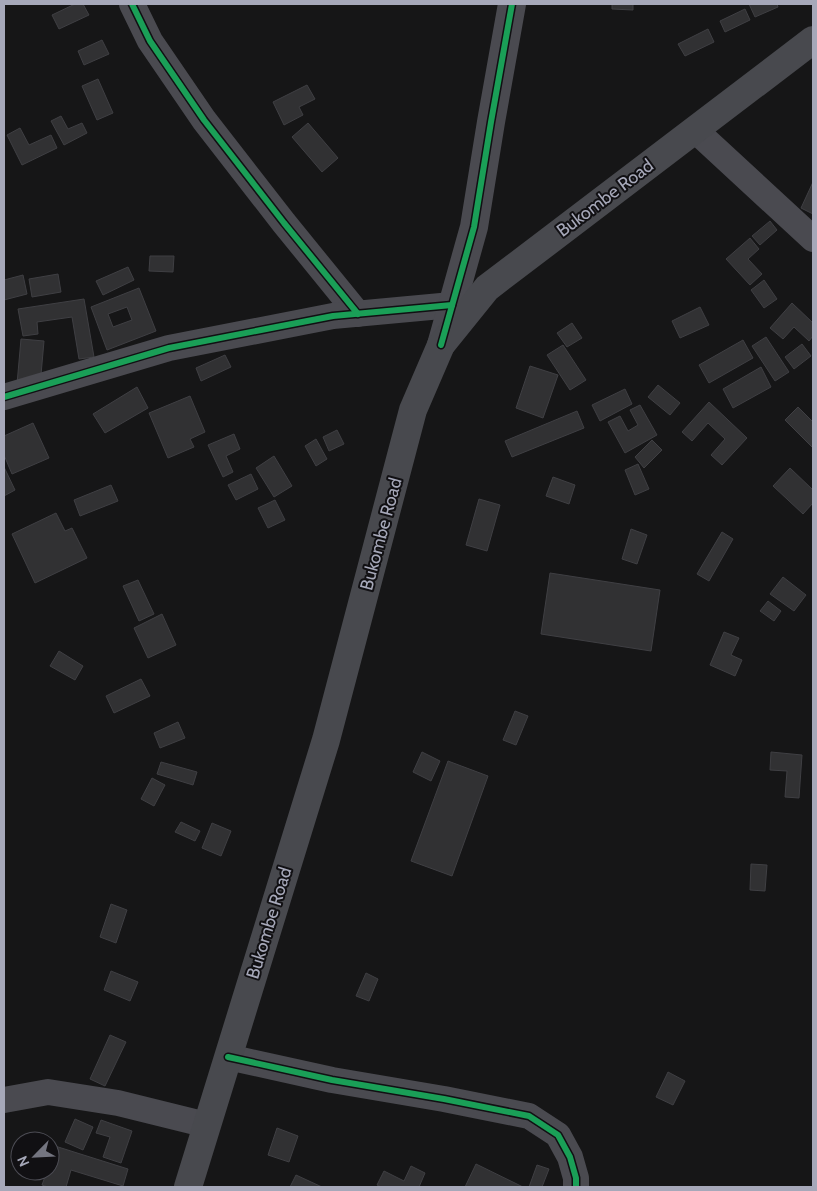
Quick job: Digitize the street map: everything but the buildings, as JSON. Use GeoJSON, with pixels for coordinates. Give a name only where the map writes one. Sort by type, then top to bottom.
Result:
{"type":"FeatureCollection","features":[{"type":"Feature","properties":{"kind":"main road","name":"Bukombe Road"},"geometry":{"type":"LineString","coordinates":[[188,1187],[326,740],[414,410],[440,345],[487,288],[813,40]]}},
{"type":"Feature","properties":{"kind":"street"},"geometry":{"type":"LineString","coordinates":[[132,4],[150,41],[204,120],[358,314]]}},
{"type":"Feature","properties":{"kind":"street"},"geometry":{"type":"LineString","coordinates":[[440,345],[474,227],[512,4]]}},
{"type":"Feature","properties":{"kind":"street"},"geometry":{"type":"LineString","coordinates":[[695,130],[813,238]]}},
{"type":"Feature","properties":{"kind":"street"},"geometry":{"type":"LineString","coordinates":[[4,397],[169,348],[333,316],[452,304]]}},
{"type":"Feature","properties":{"kind":"street"},"geometry":{"type":"LineString","coordinates":[[228,1057],[332,1080],[529,1116],[558,1135],[570,1157],[576,1178],[576,1187]]}},
{"type":"Feature","properties":{"kind":"street"},"geometry":{"type":"LineString","coordinates":[[4,1100],[48,1092],[118,1103],[207,1125]]}},
{"type":"Feature","properties":{"kind":"cycle path"},"geometry":{"type":"LineString","coordinates":[[132,4],[150,41],[204,120],[358,314]]}},
{"type":"Feature","properties":{"kind":"cycle path"},"geometry":{"type":"LineString","coordinates":[[441,345],[474,227],[512,4]]}},
{"type":"Feature","properties":{"kind":"cycle path"},"geometry":{"type":"LineString","coordinates":[[4,397],[169,348],[333,316],[452,305]]}},
{"type":"Feature","properties":{"kind":"cycle path"},"geometry":{"type":"LineString","coordinates":[[228,1057],[332,1080],[529,1116],[558,1135],[570,1157],[576,1178],[576,1187]]}}]}
